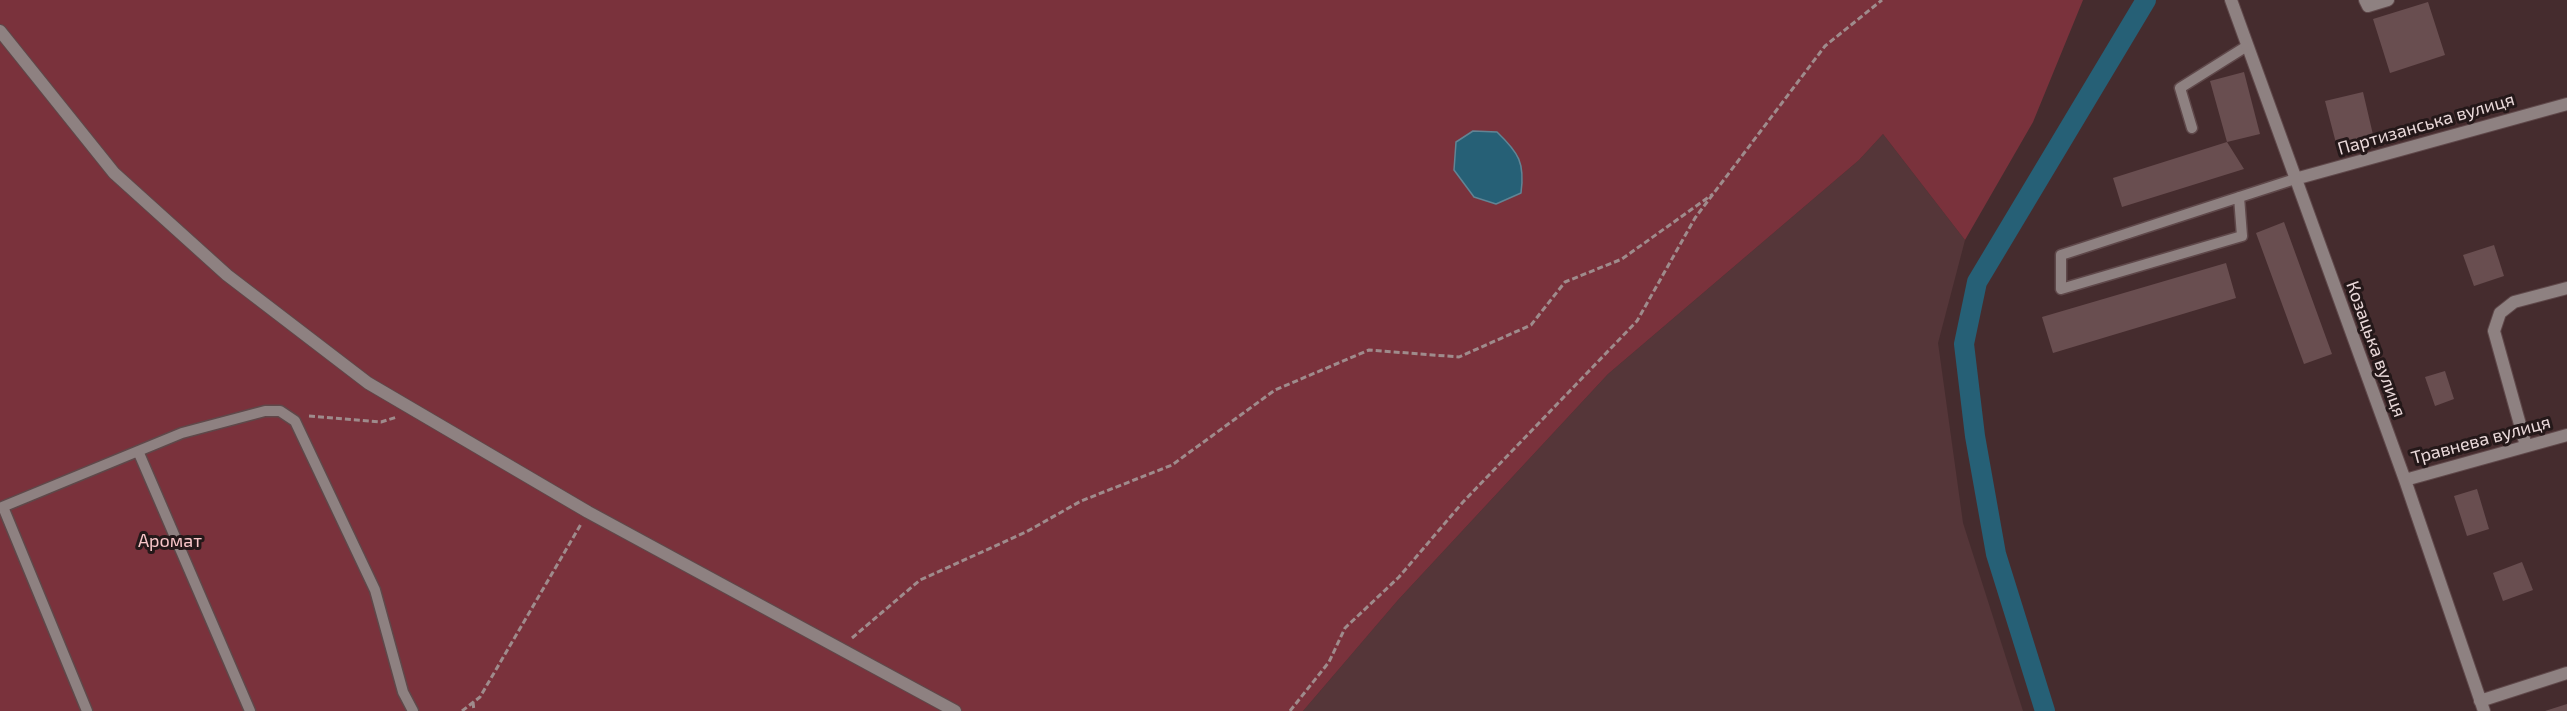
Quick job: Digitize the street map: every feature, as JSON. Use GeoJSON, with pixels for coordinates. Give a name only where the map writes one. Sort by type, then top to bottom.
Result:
{"type":"FeatureCollection","features":[{"type":"Feature","properties":{"kind":"street","name":"Козацька вулиця"},"geometry":{"type":"LineString","coordinates":[[2230,0],[2405,480],[2482,706]]}},
{"type":"Feature","properties":{"kind":"street"},"geometry":{"type":"LineString","coordinates":[[2365,0],[2368,6],[2388,0]]}},
{"type":"Feature","properties":{"kind":"street"},"geometry":{"type":"LineString","coordinates":[[0,31],[114,173],[226,275],[368,383],[588,512],[956,711]]}},
{"type":"Feature","properties":{"kind":"street","name":"Партизанська вулиця"},"geometry":{"type":"LineString","coordinates":[[2295,179],[2567,104]]}},
{"type":"Feature","properties":{"kind":"street"},"geometry":{"type":"LineString","coordinates":[[2526,446],[2494,331],[2500,313],[2514,302],[2567,288]]}},
{"type":"Feature","properties":{"kind":"street","name":"Травнева вулиця"},"geometry":{"type":"LineString","coordinates":[[2405,480],[2567,435]]}},
{"type":"Feature","properties":{"kind":"street"},"geometry":{"type":"LineString","coordinates":[[2482,706],[2567,674]]}},
{"type":"Feature","properties":{"kind":"lane"},"geometry":{"type":"LineString","coordinates":[[2192,128],[2180,88],[2247,46]]}},
{"type":"Feature","properties":{"kind":"lane"},"geometry":{"type":"LineString","coordinates":[[2239,197],[2242,236],[2061,290],[2061,255],[2239,197],[2295,179]]}},
{"type":"Feature","properties":{"kind":"lane"},"geometry":{"type":"LineString","coordinates":[[87,711],[2,507],[182,433],[265,411],[280,411],[295,421],[375,590],[403,692],[413,711]]}},
{"type":"Feature","properties":{"kind":"lane"},"geometry":{"type":"LineString","coordinates":[[138,451],[250,711]]}},
{"type":"Feature","properties":{"kind":"path"},"geometry":{"type":"LineString","coordinates":[[1290,711],[1329,662],[1345,628],[1399,577],[1479,486],[1638,321],[1695,218],[1824,46],[1882,0]]}},
{"type":"Feature","properties":{"kind":"path"},"geometry":{"type":"LineString","coordinates":[[840,648],[920,580],[1026,532],[1081,501],[1172,465],[1275,390],[1369,350],[1459,357],[1531,325],[1565,282],[1622,259],[1713,194]]}},
{"type":"Feature","properties":{"kind":"path"},"geometry":{"type":"LineString","coordinates":[[280,411],[320,418],[381,422],[416,411]]}},
{"type":"Feature","properties":{"kind":"path"},"geometry":{"type":"LineString","coordinates":[[462,711],[480,697],[588,512]]}},
{"type":"Feature","properties":{"kind":"path"},"geometry":{"type":"LineString","coordinates":[[473,702],[474,711]]}},
{"type":"Feature","properties":{"kind":"shaded area"},"geometry":{"type":"Polygon","coordinates":[[[1883,134],[1965,240],[1938,343],[1963,523],[2023,711],[1303,711],[1398,600],[1608,374],[1859,160],[1883,134]]]}},
{"type":"Feature","properties":{"kind":"green space","name":"Аромат"},"geometry":{"type":"Polygon","coordinates":[[[0,0],[2083,0],[2033,122],[1965,240],[1883,134],[1859,160],[1608,374],[1398,600],[1303,711],[0,711],[0,0]]]}},
{"type":"Feature","properties":{"kind":"water"},"geometry":{"type":"Polygon","coordinates":[[[1473,131],[1497,132],[1511,146],[1521,166],[1521,193],[1496,204],[1474,197],[1454,170],[1456,142],[1473,131]]]}},
{"type":"Feature","properties":{"kind":"building"},"geometry":{"type":"Polygon","coordinates":[[[2428,2],[2445,55],[2390,73],[2373,19],[2428,2]]]}},
{"type":"Feature","properties":{"kind":"building"},"geometry":{"type":"Polygon","coordinates":[[[2244,72],[2260,134],[2227,142],[2210,81],[2244,72]]]}},
{"type":"Feature","properties":{"kind":"building"},"geometry":{"type":"Polygon","coordinates":[[[2363,92],[2374,139],[2337,147],[2325,101],[2363,92]]]}},
{"type":"Feature","properties":{"kind":"building"},"geometry":{"type":"Polygon","coordinates":[[[2227,142],[2244,169],[2122,207],[2113,178],[2227,142]]]}},
{"type":"Feature","properties":{"kind":"building"},"geometry":{"type":"Polygon","coordinates":[[[2284,222],[2332,354],[2304,364],[2256,233],[2284,222]]]}},
{"type":"Feature","properties":{"kind":"building"},"geometry":{"type":"Polygon","coordinates":[[[2494,245],[2504,276],[2474,286],[2463,255],[2494,245]]]}},
{"type":"Feature","properties":{"kind":"building"},"geometry":{"type":"Polygon","coordinates":[[[2226,263],[2236,298],[2053,353],[2042,317],[2226,263]]]}},
{"type":"Feature","properties":{"kind":"building"},"geometry":{"type":"Polygon","coordinates":[[[2445,371],[2454,399],[2435,406],[2425,377],[2445,371]]]}},
{"type":"Feature","properties":{"kind":"building"},"geometry":{"type":"Polygon","coordinates":[[[2477,489],[2489,529],[2467,536],[2454,496],[2477,489]]]}},
{"type":"Feature","properties":{"kind":"building"},"geometry":{"type":"Polygon","coordinates":[[[2522,562],[2533,590],[2503,601],[2493,573],[2522,562]]]}},
{"type":"Feature","properties":{"kind":"building"},"geometry":{"type":"Polygon","coordinates":[[[2567,704],[2567,711],[2545,711],[2567,704]]]}},
{"type":"Feature","properties":{"kind":"waterway"},"geometry":{"type":"LineString","coordinates":[[2045,711],[1996,554],[1975,436],[1964,344],[1977,282],[2146,0]]}}]}
